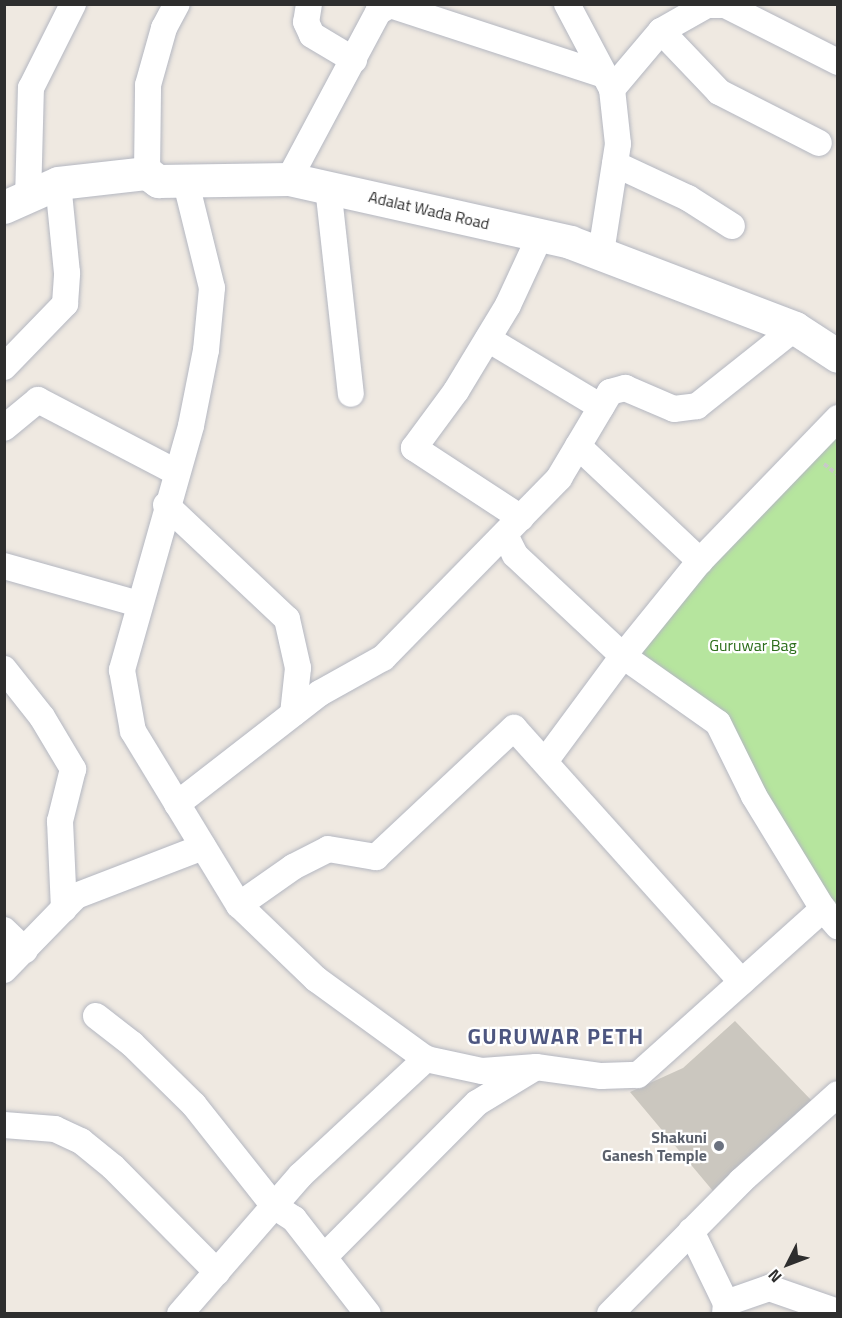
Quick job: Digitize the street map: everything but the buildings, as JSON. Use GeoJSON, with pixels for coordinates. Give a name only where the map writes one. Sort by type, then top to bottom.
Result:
{"type":"FeatureCollection","features":[{"type":"Feature","properties":{"kind":"main road","name":"Adalat Wada Road"},"geometry":{"type":"LineString","coordinates":[[16,203],[58,183],[147,173],[158,181],[290,179],[540,236],[601,253],[795,328],[837,356]]}},
{"type":"Feature","properties":{"kind":"street"},"geometry":{"type":"LineString","coordinates":[[16,203],[31,87],[73,4]]}},
{"type":"Feature","properties":{"kind":"street"},"geometry":{"type":"LineString","coordinates":[[147,173],[148,86],[164,28],[177,4]]}},
{"type":"Feature","properties":{"kind":"street"},"geometry":{"type":"LineString","coordinates":[[309,4],[306,22],[312,35],[354,60]]}},
{"type":"Feature","properties":{"kind":"street"},"geometry":{"type":"LineString","coordinates":[[567,4],[608,82],[618,144],[601,253]]}},
{"type":"Feature","properties":{"kind":"street"},"geometry":{"type":"LineString","coordinates":[[290,179],[378,12],[390,5],[414,10],[608,82]]}},
{"type":"Feature","properties":{"kind":"street"},"geometry":{"type":"LineString","coordinates":[[608,82],[662,31],[682,16],[708,5],[726,5],[837,62]]}},
{"type":"Feature","properties":{"kind":"street"},"geometry":{"type":"LineString","coordinates":[[662,31],[719,92],[819,143]]}},
{"type":"Feature","properties":{"kind":"street"},"geometry":{"type":"LineString","coordinates":[[615,164],[688,198],[732,226]]}},
{"type":"Feature","properties":{"kind":"street"},"geometry":{"type":"LineString","coordinates":[[185,179],[212,288],[206,350],[191,426],[166,505],[122,670],[133,731],[239,905],[316,979],[426,1059],[482,1071],[536,1067],[601,1076],[638,1075],[742,982],[830,918],[754,796],[718,723],[622,656],[515,555],[513,526],[414,448],[456,391],[488,339],[508,305],[540,236]]}},
{"type":"Feature","properties":{"kind":"street"},"geometry":{"type":"LineString","coordinates":[[4,367],[65,304],[67,273],[58,183]]}},
{"type":"Feature","properties":{"kind":"street"},"geometry":{"type":"LineString","coordinates":[[328,187],[351,394]]}},
{"type":"Feature","properties":{"kind":"street"},"geometry":{"type":"LineString","coordinates":[[177,804],[320,693],[383,658],[559,478],[610,392],[625,388],[663,406],[696,406],[795,328]]}},
{"type":"Feature","properties":{"kind":"street"},"geometry":{"type":"LineString","coordinates":[[488,339],[601,407]]}},
{"type":"Feature","properties":{"kind":"street"},"geometry":{"type":"LineString","coordinates":[[4,428],[38,400],[176,472]]}},
{"type":"Feature","properties":{"kind":"street"},"geometry":{"type":"LineString","coordinates":[[546,760],[622,656],[700,561],[837,418]]}},
{"type":"Feature","properties":{"kind":"street"},"geometry":{"type":"LineString","coordinates":[[578,446],[700,561]]}},
{"type":"Feature","properties":{"kind":"street"},"geometry":{"type":"LineString","coordinates":[[166,505],[287,620],[298,668],[293,714]]}},
{"type":"Feature","properties":{"kind":"street"},"geometry":{"type":"LineString","coordinates":[[4,566],[139,604]]}},
{"type":"Feature","properties":{"kind":"street"},"geometry":{"type":"LineString","coordinates":[[4,669],[42,717],[73,769],[60,821],[64,909]]}},
{"type":"Feature","properties":{"kind":"street"},"geometry":{"type":"LineString","coordinates":[[239,905],[293,867],[328,849],[376,857],[514,728],[546,760],[742,982]]}},
{"type":"Feature","properties":{"kind":"street"},"geometry":{"type":"LineString","coordinates":[[4,970],[76,896],[203,847]]}},
{"type":"Feature","properties":{"kind":"street"},"geometry":{"type":"LineString","coordinates":[[4,930],[25,950]]}},
{"type":"Feature","properties":{"kind":"street"},"geometry":{"type":"LineString","coordinates":[[96,1016],[132,1044],[194,1105],[274,1206],[294,1219],[368,1314]]}},
{"type":"Feature","properties":{"kind":"street"},"geometry":{"type":"LineString","coordinates":[[180,1314],[301,1175],[426,1059]]}},
{"type":"Feature","properties":{"kind":"street"},"geometry":{"type":"LineString","coordinates":[[324,1257],[477,1103],[536,1067]]}},
{"type":"Feature","properties":{"kind":"street"},"geometry":{"type":"LineString","coordinates":[[610,1314],[691,1231],[837,1094]]}},
{"type":"Feature","properties":{"kind":"street"},"geometry":{"type":"LineString","coordinates":[[4,1125],[55,1129],[81,1141],[113,1167],[217,1272]]}},
{"type":"Feature","properties":{"kind":"street"},"geometry":{"type":"LineString","coordinates":[[691,1231],[726,1308],[769,1288],[837,1312]]}},
{"type":"Feature","properties":{"kind":"green space","name":"Guruwar Bag"},"geometry":{"type":"Polygon","coordinates":[[[837,430],[837,927],[718,723],[628,660],[706,569],[837,430]]]}},
{"type":"Feature","properties":{"kind":"place","name":"Shakuni Ganesh Temple"},"geometry":{"type":"Point","coordinates":[719,1146]}},
{"type":"Feature","properties":{"kind":"district","name":"GURUWAR PETH"},"geometry":{"type":"Point","coordinates":[556,1037]}}]}
